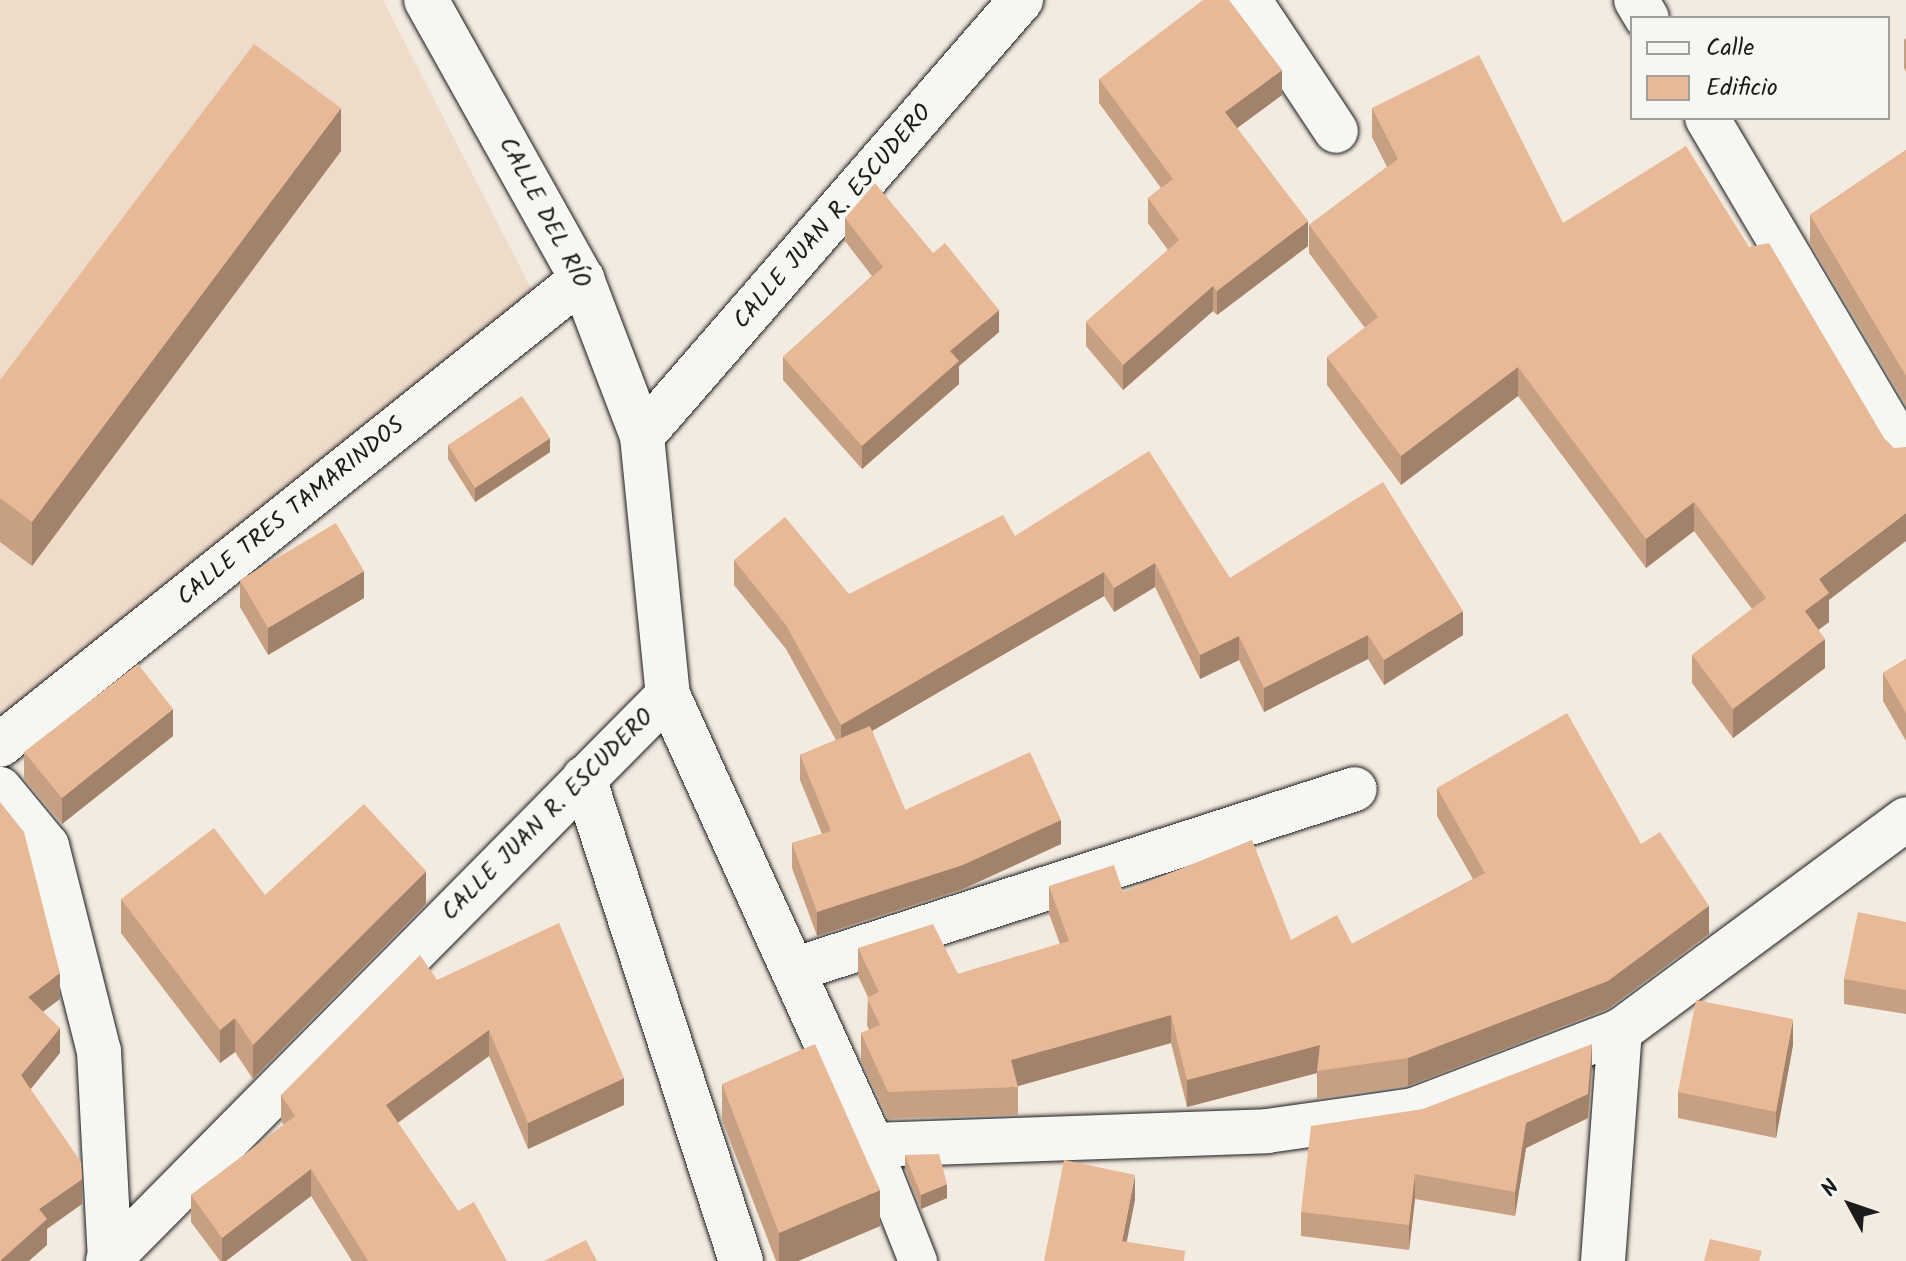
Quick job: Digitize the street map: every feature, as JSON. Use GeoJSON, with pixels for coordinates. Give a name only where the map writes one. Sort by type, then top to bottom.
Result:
{"type":"FeatureCollection","features":[{"type":"Feature","properties":{"kind":"street","name":"CALLE DEL RÍO"},"geometry":{"type":"LineString","coordinates":[[426,0],[582,279],[642,436]]}},
{"type":"Feature","properties":{"kind":"street","name":"CALLE JUAN R. ESCUDERO"},"geometry":{"type":"LineString","coordinates":[[109,1260],[668,695],[642,436],[1021,0]]}},
{"type":"Feature","properties":{"kind":"street"},"geometry":{"type":"LineString","coordinates":[[1249,0],[1336,131]]}},
{"type":"Feature","properties":{"kind":"street"},"geometry":{"type":"LineString","coordinates":[[1708,120],[1906,454]]}},
{"type":"Feature","properties":{"kind":"street","name":"CALLE TRES TAMARINDOS"},"geometry":{"type":"LineString","coordinates":[[0,745],[582,279]]}},
{"type":"Feature","properties":{"kind":"street"},"geometry":{"type":"LineString","coordinates":[[668,695],[872,1145],[1267,1131],[1414,1110],[1620,1031],[1906,819]]}},
{"type":"Feature","properties":{"kind":"street"},"geometry":{"type":"LineString","coordinates":[[584,778],[741,1261]]}},
{"type":"Feature","properties":{"kind":"street","name":"CALLE JUAN R. ESCUDERO"},"geometry":{"type":"LineString","coordinates":[[0,789],[47,846],[99,1051],[109,1260]]}},
{"type":"Feature","properties":{"kind":"street"},"geometry":{"type":"LineString","coordinates":[[793,970],[1355,789]]}},
{"type":"Feature","properties":{"kind":"street"},"geometry":{"type":"LineString","coordinates":[[1603,1261],[1620,1031]]}},
{"type":"Feature","properties":{"kind":"lane"},"geometry":{"type":"LineString","coordinates":[[872,1145],[918,1261]]}},
{"type":"Feature","properties":{"kind":"shaded area"},"geometry":{"type":"Polygon","coordinates":[[[0,0],[383,0],[533,292],[0,716],[0,0]]]}},
{"type":"Feature","properties":{"kind":"building"},"geometry":{"type":"Polygon","coordinates":[[[1203,0],[1229,0],[1282,70],[1225,112],[1308,221],[1217,291],[1213,286],[1123,365],[1086,322],[1179,240],[1148,198],[1173,179],[1099,79],[1203,0]]]}},
{"type":"Feature","properties":{"kind":"building"},"geometry":{"type":"Polygon","coordinates":[[[254,44],[341,108],[32,522],[0,498],[0,380],[254,44]]]}},
{"type":"Feature","properties":{"kind":"building"},"geometry":{"type":"Polygon","coordinates":[[[1479,55],[1563,223],[1686,146],[1749,247],[1769,243],[1884,438],[1894,448],[1906,447],[1906,513],[1819,579],[1829,593],[1805,611],[1825,639],[1733,709],[1692,655],[1766,598],[1694,502],[1646,539],[1518,367],[1401,456],[1327,357],[1378,317],[1309,225],[1398,159],[1372,108],[1479,55]]]}},
{"type":"Feature","properties":{"kind":"building"},"geometry":{"type":"Polygon","coordinates":[[[1906,150],[1906,376],[1810,215],[1906,150]]]}},
{"type":"Feature","properties":{"kind":"building"},"geometry":{"type":"Polygon","coordinates":[[[875,183],[933,253],[945,243],[999,310],[950,351],[959,361],[862,446],[783,357],[883,267],[845,218],[875,183]]]}},
{"type":"Feature","properties":{"kind":"building"},"geometry":{"type":"Polygon","coordinates":[[[522,396],[550,438],[475,488],[448,445],[522,396]]]}},
{"type":"Feature","properties":{"kind":"building"},"geometry":{"type":"Polygon","coordinates":[[[1149,451],[1230,578],[1383,482],[1463,611],[1384,660],[1368,635],[1264,688],[1239,636],[1200,655],[1155,563],[1114,588],[1104,572],[841,725],[786,625],[734,560],[785,517],[849,594],[1003,515],[1015,536],[1149,451]]]}},
{"type":"Feature","properties":{"kind":"building"},"geometry":{"type":"Polygon","coordinates":[[[336,523],[364,571],[268,628],[240,580],[336,523]]]}},
{"type":"Feature","properties":{"kind":"building"},"geometry":{"type":"Polygon","coordinates":[[[1906,659],[1906,713],[1883,673],[1906,659]]]}},
{"type":"Feature","properties":{"kind":"building"},"geometry":{"type":"Polygon","coordinates":[[[138,664],[173,709],[62,798],[24,752],[138,664]]]}},
{"type":"Feature","properties":{"kind":"building"},"geometry":{"type":"Polygon","coordinates":[[[1567,713],[1641,844],[1660,832],[1709,906],[1608,981],[1408,1058],[1317,1071],[1320,1045],[1187,1080],[1171,1015],[1011,1060],[1018,1087],[888,1092],[861,1033],[880,1025],[867,998],[879,992],[858,948],[933,924],[958,974],[1069,941],[1049,886],[1114,865],[1123,892],[1252,840],[1291,940],[1337,915],[1352,944],[1485,873],[1437,788],[1567,713]]]}},
{"type":"Feature","properties":{"kind":"building"},"geometry":{"type":"Polygon","coordinates":[[[870,726],[905,810],[1030,752],[1061,820],[963,865],[817,912],[792,843],[831,831],[800,755],[870,726]]]}},
{"type":"Feature","properties":{"kind":"building"},"geometry":{"type":"Polygon","coordinates":[[[0,802],[24,832],[60,973],[28,997],[60,1028],[21,1075],[81,1162],[82,1179],[39,1209],[47,1219],[0,1261],[0,802]]]}},
{"type":"Feature","properties":{"kind":"building"},"geometry":{"type":"Polygon","coordinates":[[[364,804],[426,871],[253,1045],[235,1018],[220,1030],[121,899],[214,828],[265,895],[364,804]]]}},
{"type":"Feature","properties":{"kind":"building"},"geometry":{"type":"Polygon","coordinates":[[[1858,912],[1906,922],[1906,990],[1844,979],[1858,912]]]}},
{"type":"Feature","properties":{"kind":"building"},"geometry":{"type":"Polygon","coordinates":[[[559,923],[624,1078],[528,1123],[489,1030],[386,1105],[458,1211],[474,1202],[507,1261],[368,1261],[311,1169],[222,1238],[191,1195],[295,1116],[281,1095],[420,955],[437,980],[559,923]]]}},
{"type":"Feature","properties":{"kind":"building"},"geometry":{"type":"Polygon","coordinates":[[[1696,1000],[1793,1019],[1776,1112],[1678,1092],[1696,1000]]]}},
{"type":"Feature","properties":{"kind":"building"},"geometry":{"type":"Polygon","coordinates":[[[815,1044],[880,1190],[779,1233],[722,1084],[815,1044]]]}},
{"type":"Feature","properties":{"kind":"building"},"geometry":{"type":"Polygon","coordinates":[[[1592,1044],[1588,1094],[1526,1123],[1515,1192],[1415,1174],[1409,1225],[1301,1212],[1311,1126],[1423,1109],[1592,1044]]]}},
{"type":"Feature","properties":{"kind":"building"},"geometry":{"type":"Polygon","coordinates":[[[939,1154],[947,1184],[921,1195],[905,1155],[939,1154]]]}},
{"type":"Feature","properties":{"kind":"building"},"geometry":{"type":"Polygon","coordinates":[[[1064,1160],[1135,1175],[1122,1241],[1185,1251],[1184,1261],[1044,1261],[1064,1160]]]}},
{"type":"Feature","properties":{"kind":"building"},"geometry":{"type":"Polygon","coordinates":[[[1710,1239],[1762,1251],[1759,1261],[1704,1261],[1710,1239]]]}},
{"type":"Feature","properties":{"kind":"building"},"geometry":{"type":"Polygon","coordinates":[[[586,1240],[597,1261],[544,1261],[586,1240]]]}}]}
